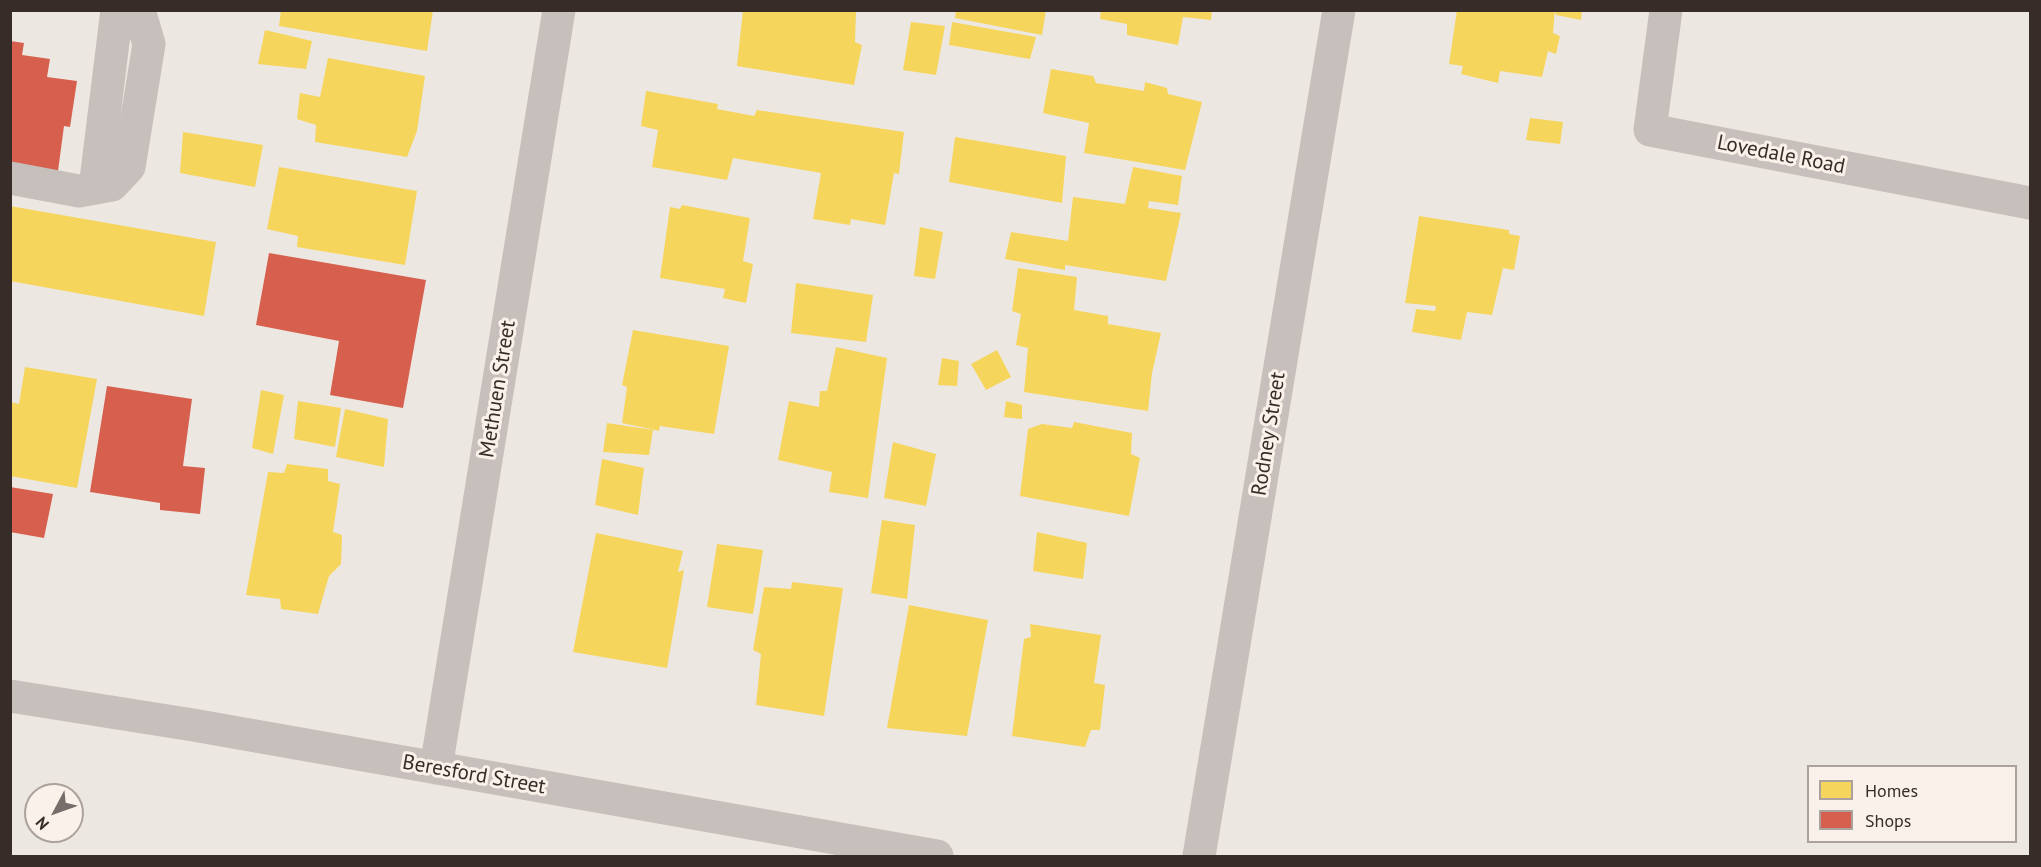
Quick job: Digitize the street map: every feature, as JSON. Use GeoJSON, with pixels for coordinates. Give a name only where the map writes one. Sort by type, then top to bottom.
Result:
{"type":"FeatureCollection","features":[{"type":"Feature","properties":{"kind":"street"},"geometry":{"type":"LineString","coordinates":[[94,188],[117,10]]}},
{"type":"Feature","properties":{"kind":"street"},"geometry":{"type":"LineString","coordinates":[[10,178],[79,191],[112,184],[129,167],[149,44],[139,10]]}},
{"type":"Feature","properties":{"kind":"street","name":"Methuen Street"},"geometry":{"type":"LineString","coordinates":[[436,768],[559,10]]}},
{"type":"Feature","properties":{"kind":"street","name":"Rodney Street"},"geometry":{"type":"LineString","coordinates":[[1199,856],[1339,10]]}},
{"type":"Feature","properties":{"kind":"street","name":"Lovedale Road"},"geometry":{"type":"LineString","coordinates":[[1666,10],[1650,130],[2031,203]]}},
{"type":"Feature","properties":{"kind":"street","name":"Beresford Street"},"geometry":{"type":"LineString","coordinates":[[10,696],[193,725],[937,856]]}},
{"type":"Feature","properties":{"kind":"building: Homes"},"geometry":{"type":"Polygon","coordinates":[[[281,10],[433,10],[427,51],[279,26],[281,10]]]}},
{"type":"Feature","properties":{"kind":"building: Homes"},"geometry":{"type":"Polygon","coordinates":[[[743,10],[856,12],[855,42],[862,45],[854,85],[737,66],[743,10]]]}},
{"type":"Feature","properties":{"kind":"building: Homes"},"geometry":{"type":"Polygon","coordinates":[[[956,10],[1046,10],[1042,35],[955,18],[956,10]]]}},
{"type":"Feature","properties":{"kind":"building: Homes"},"geometry":{"type":"Polygon","coordinates":[[[1101,10],[1212,10],[1211,20],[1183,17],[1178,45],[1127,35],[1127,24],[1100,19],[1101,10]]]}},
{"type":"Feature","properties":{"kind":"building: Homes"},"geometry":{"type":"Polygon","coordinates":[[[1457,10],[1555,10],[1553,33],[1560,36],[1556,54],[1548,51],[1542,77],[1500,71],[1498,83],[1461,74],[1463,66],[1449,64],[1457,10]]]}},
{"type":"Feature","properties":{"kind":"building: Homes"},"geometry":{"type":"Polygon","coordinates":[[[1555,10],[1582,10],[1581,20],[1556,15],[1555,10]]]}},
{"type":"Feature","properties":{"kind":"building: Homes"},"geometry":{"type":"Polygon","coordinates":[[[911,22],[945,26],[936,75],[903,70],[911,22]]]}},
{"type":"Feature","properties":{"kind":"building: Homes"},"geometry":{"type":"Polygon","coordinates":[[[952,22],[1036,37],[1030,59],[949,45],[952,22]]]}},
{"type":"Feature","properties":{"kind":"building: Homes"},"geometry":{"type":"Polygon","coordinates":[[[265,30],[312,41],[306,69],[258,64],[265,30]]]}},
{"type":"Feature","properties":{"kind":"building: Homes"},"geometry":{"type":"Polygon","coordinates":[[[328,58],[425,76],[417,131],[407,157],[315,142],[316,125],[297,119],[300,93],[320,97],[328,58]]]}},
{"type":"Feature","properties":{"kind":"building: Homes"},"geometry":{"type":"Polygon","coordinates":[[[1051,69],[1093,76],[1096,83],[1144,91],[1145,82],[1167,88],[1168,94],[1202,102],[1185,170],[1084,153],[1089,123],[1043,113],[1051,69]]]}},
{"type":"Feature","properties":{"kind":"building: Homes"},"geometry":{"type":"Polygon","coordinates":[[[646,91],[718,104],[717,109],[754,116],[757,110],[904,132],[899,174],[894,173],[885,225],[851,219],[850,225],[813,219],[821,173],[733,158],[727,180],[652,167],[658,130],[641,126],[646,91]]]}},
{"type":"Feature","properties":{"kind":"building: Homes"},"geometry":{"type":"Polygon","coordinates":[[[1530,118],[1563,122],[1560,144],[1526,140],[1530,118]]]}},
{"type":"Feature","properties":{"kind":"building: Homes"},"geometry":{"type":"Polygon","coordinates":[[[183,132],[263,145],[255,187],[180,173],[183,132]]]}},
{"type":"Feature","properties":{"kind":"building: Homes"},"geometry":{"type":"Polygon","coordinates":[[[955,137],[1066,156],[1062,203],[949,182],[955,137]]]}},
{"type":"Feature","properties":{"kind":"building: Homes"},"geometry":{"type":"Polygon","coordinates":[[[279,167],[417,191],[405,265],[297,247],[298,236],[267,229],[279,167]]]}},
{"type":"Feature","properties":{"kind":"building: Homes"},"geometry":{"type":"Polygon","coordinates":[[[1133,167],[1182,176],[1178,205],[1149,201],[1148,208],[1181,213],[1166,281],[1065,265],[1065,270],[1005,259],[1011,232],[1068,241],[1073,197],[1125,204],[1133,167]]]}},
{"type":"Feature","properties":{"kind":"building: Homes"},"geometry":{"type":"Polygon","coordinates":[[[682,205],[750,218],[743,261],[753,264],[746,303],[723,298],[725,289],[660,278],[670,207],[680,209],[682,205]]]}},
{"type":"Feature","properties":{"kind":"building: Homes"},"geometry":{"type":"Polygon","coordinates":[[[10,206],[216,242],[204,316],[10,281],[10,206]]]}},
{"type":"Feature","properties":{"kind":"building: Homes"},"geometry":{"type":"Polygon","coordinates":[[[1419,216],[1509,230],[1509,234],[1520,236],[1514,270],[1503,268],[1492,315],[1467,312],[1461,340],[1412,332],[1416,309],[1435,311],[1436,306],[1405,303],[1419,216]]]}},
{"type":"Feature","properties":{"kind":"building: Homes"},"geometry":{"type":"Polygon","coordinates":[[[920,227],[943,232],[935,279],[914,276],[920,227]]]}},
{"type":"Feature","properties":{"kind":"building: Homes"},"geometry":{"type":"Polygon","coordinates":[[[1018,268],[1077,277],[1074,310],[1108,316],[1108,324],[1161,333],[1152,373],[1148,411],[1024,392],[1028,348],[1016,345],[1021,314],[1012,311],[1018,268]]]}},
{"type":"Feature","properties":{"kind":"building: Homes"},"geometry":{"type":"Polygon","coordinates":[[[796,283],[873,295],[866,342],[791,333],[796,283]]]}},
{"type":"Feature","properties":{"kind":"building: Homes"},"geometry":{"type":"Polygon","coordinates":[[[633,330],[729,346],[714,434],[660,426],[659,431],[622,423],[627,387],[622,385],[633,330]]]}},
{"type":"Feature","properties":{"kind":"building: Homes"},"geometry":{"type":"Polygon","coordinates":[[[836,347],[887,358],[868,498],[829,492],[832,472],[778,460],[789,401],[819,407],[820,391],[827,391],[836,347]]]}},
{"type":"Feature","properties":{"kind":"building: Homes"},"geometry":{"type":"Polygon","coordinates":[[[997,350],[1011,377],[986,390],[971,364],[997,350]]]}},
{"type":"Feature","properties":{"kind":"building: Homes"},"geometry":{"type":"Polygon","coordinates":[[[942,358],[959,361],[957,386],[938,385],[942,358]]]}},
{"type":"Feature","properties":{"kind":"building: Homes"},"geometry":{"type":"Polygon","coordinates":[[[25,367],[97,379],[77,488],[10,476],[10,402],[19,404],[25,367]]]}},
{"type":"Feature","properties":{"kind":"building: Homes"},"geometry":{"type":"Polygon","coordinates":[[[261,390],[284,395],[273,454],[252,448],[261,390]]]}},
{"type":"Feature","properties":{"kind":"building: Homes"},"geometry":{"type":"Polygon","coordinates":[[[298,401],[341,408],[335,447],[294,439],[298,401]]]}},
{"type":"Feature","properties":{"kind":"building: Homes"},"geometry":{"type":"Polygon","coordinates":[[[1006,401],[1022,405],[1022,419],[1004,417],[1006,401]]]}},
{"type":"Feature","properties":{"kind":"building: Homes"},"geometry":{"type":"Polygon","coordinates":[[[345,409],[388,419],[384,467],[336,457],[345,409]]]}},
{"type":"Feature","properties":{"kind":"building: Homes"},"geometry":{"type":"Polygon","coordinates":[[[1074,422],[1132,433],[1131,454],[1140,458],[1129,516],[1020,496],[1028,429],[1042,424],[1072,428],[1074,422]]]}},
{"type":"Feature","properties":{"kind":"building: Homes"},"geometry":{"type":"Polygon","coordinates":[[[607,423],[653,430],[649,455],[603,452],[607,423]]]}},
{"type":"Feature","properties":{"kind":"building: Homes"},"geometry":{"type":"Polygon","coordinates":[[[893,442],[936,454],[926,506],[884,498],[893,442]]]}},
{"type":"Feature","properties":{"kind":"building: Homes"},"geometry":{"type":"Polygon","coordinates":[[[602,459],[644,468],[638,515],[595,505],[602,459]]]}},
{"type":"Feature","properties":{"kind":"building: Homes"},"geometry":{"type":"Polygon","coordinates":[[[287,464],[328,469],[328,481],[340,484],[333,532],[342,535],[341,564],[329,576],[318,614],[281,609],[280,599],[246,595],[268,472],[284,473],[287,464]]]}},
{"type":"Feature","properties":{"kind":"building: Homes"},"geometry":{"type":"Polygon","coordinates":[[[882,520],[915,525],[907,599],[871,593],[882,520]]]}},
{"type":"Feature","properties":{"kind":"building: Homes"},"geometry":{"type":"Polygon","coordinates":[[[1037,532],[1087,543],[1083,579],[1033,571],[1037,532]]]}},
{"type":"Feature","properties":{"kind":"building: Homes"},"geometry":{"type":"Polygon","coordinates":[[[596,533],[683,551],[678,572],[684,570],[667,668],[573,652],[596,533]]]}},
{"type":"Feature","properties":{"kind":"building: Homes"},"geometry":{"type":"Polygon","coordinates":[[[717,544],[763,550],[753,614],[707,607],[717,544]]]}},
{"type":"Feature","properties":{"kind":"building: Homes"},"geometry":{"type":"Polygon","coordinates":[[[792,582],[843,588],[824,716],[756,705],[761,654],[753,650],[764,587],[791,589],[792,582]]]}},
{"type":"Feature","properties":{"kind":"building: Homes"},"geometry":{"type":"Polygon","coordinates":[[[909,605],[988,620],[967,736],[887,728],[909,605]]]}},
{"type":"Feature","properties":{"kind":"building: Homes"},"geometry":{"type":"Polygon","coordinates":[[[1030,624],[1101,635],[1094,683],[1105,685],[1100,730],[1091,730],[1085,747],[1012,736],[1024,639],[1031,637],[1030,624]]]}},
{"type":"Feature","properties":{"kind":"building: Shops"},"geometry":{"type":"Polygon","coordinates":[[[10,41],[24,43],[22,55],[50,59],[47,77],[77,81],[70,127],[64,126],[58,171],[10,164],[10,41]]]}},
{"type":"Feature","properties":{"kind":"building: Shops"},"geometry":{"type":"Polygon","coordinates":[[[269,253],[426,280],[403,408],[330,395],[339,341],[256,325],[269,253]]]}},
{"type":"Feature","properties":{"kind":"building: Shops"},"geometry":{"type":"Polygon","coordinates":[[[107,386],[192,399],[183,466],[205,468],[200,514],[160,510],[160,503],[90,492],[107,386]]]}},
{"type":"Feature","properties":{"kind":"building: Shops"},"geometry":{"type":"Polygon","coordinates":[[[10,487],[53,494],[44,538],[10,532],[10,487]]]}}]}
